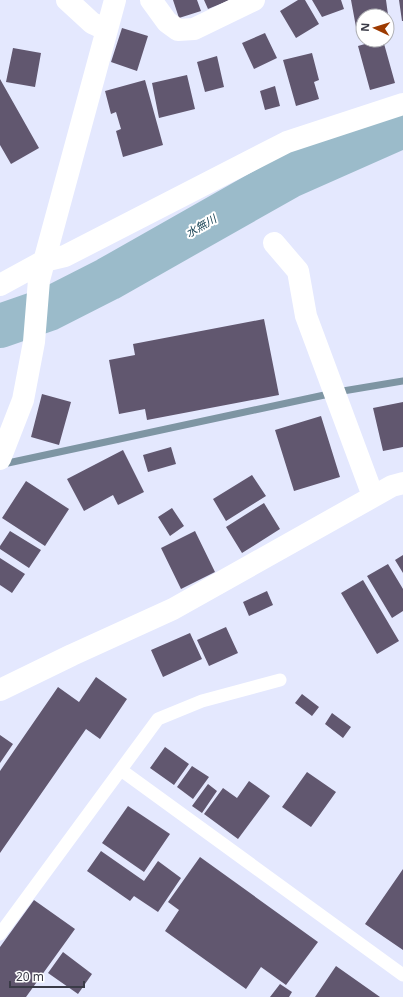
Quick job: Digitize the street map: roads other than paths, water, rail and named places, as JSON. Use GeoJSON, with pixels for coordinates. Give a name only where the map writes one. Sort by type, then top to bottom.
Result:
{"type":"FeatureCollection","features":[{"type":"Feature","properties":{"kind":"street"},"geometry":{"type":"LineString","coordinates":[[67,0],[92,22],[107,30]]}},
{"type":"Feature","properties":{"kind":"street"},"geometry":{"type":"LineString","coordinates":[[0,459],[23,400],[34,342],[42,270],[116,0]]}},
{"type":"Feature","properties":{"kind":"street"},"geometry":{"type":"LineString","coordinates":[[151,0],[167,22],[178,30],[194,29],[254,0]]}},
{"type":"Feature","properties":{"kind":"street"},"geometry":{"type":"LineString","coordinates":[[0,284],[42,270],[65,256],[288,142],[403,104]]}},
{"type":"Feature","properties":{"kind":"street"},"geometry":{"type":"LineString","coordinates":[[274,243],[298,271],[306,316],[373,496]]}},
{"type":"Feature","properties":{"kind":"street"},"geometry":{"type":"LineString","coordinates":[[0,690],[72,654],[173,609],[373,496],[392,486],[403,483]]}},
{"type":"Feature","properties":{"kind":"lane"},"geometry":{"type":"LineString","coordinates":[[0,934],[158,719],[202,700],[280,680]]}},
{"type":"Feature","properties":{"kind":"lane"},"geometry":{"type":"LineString","coordinates":[[121,770],[403,975]]}},
{"type":"Feature","properties":{"kind":"waterway","name":"水無川"},"geometry":{"type":"LineString","coordinates":[[0,326],[49,309],[108,279],[288,177],[403,126]]}},
{"type":"Feature","properties":{"kind":"waterway"},"geometry":{"type":"LineString","coordinates":[[8,463],[343,391],[403,381]]}}]}
